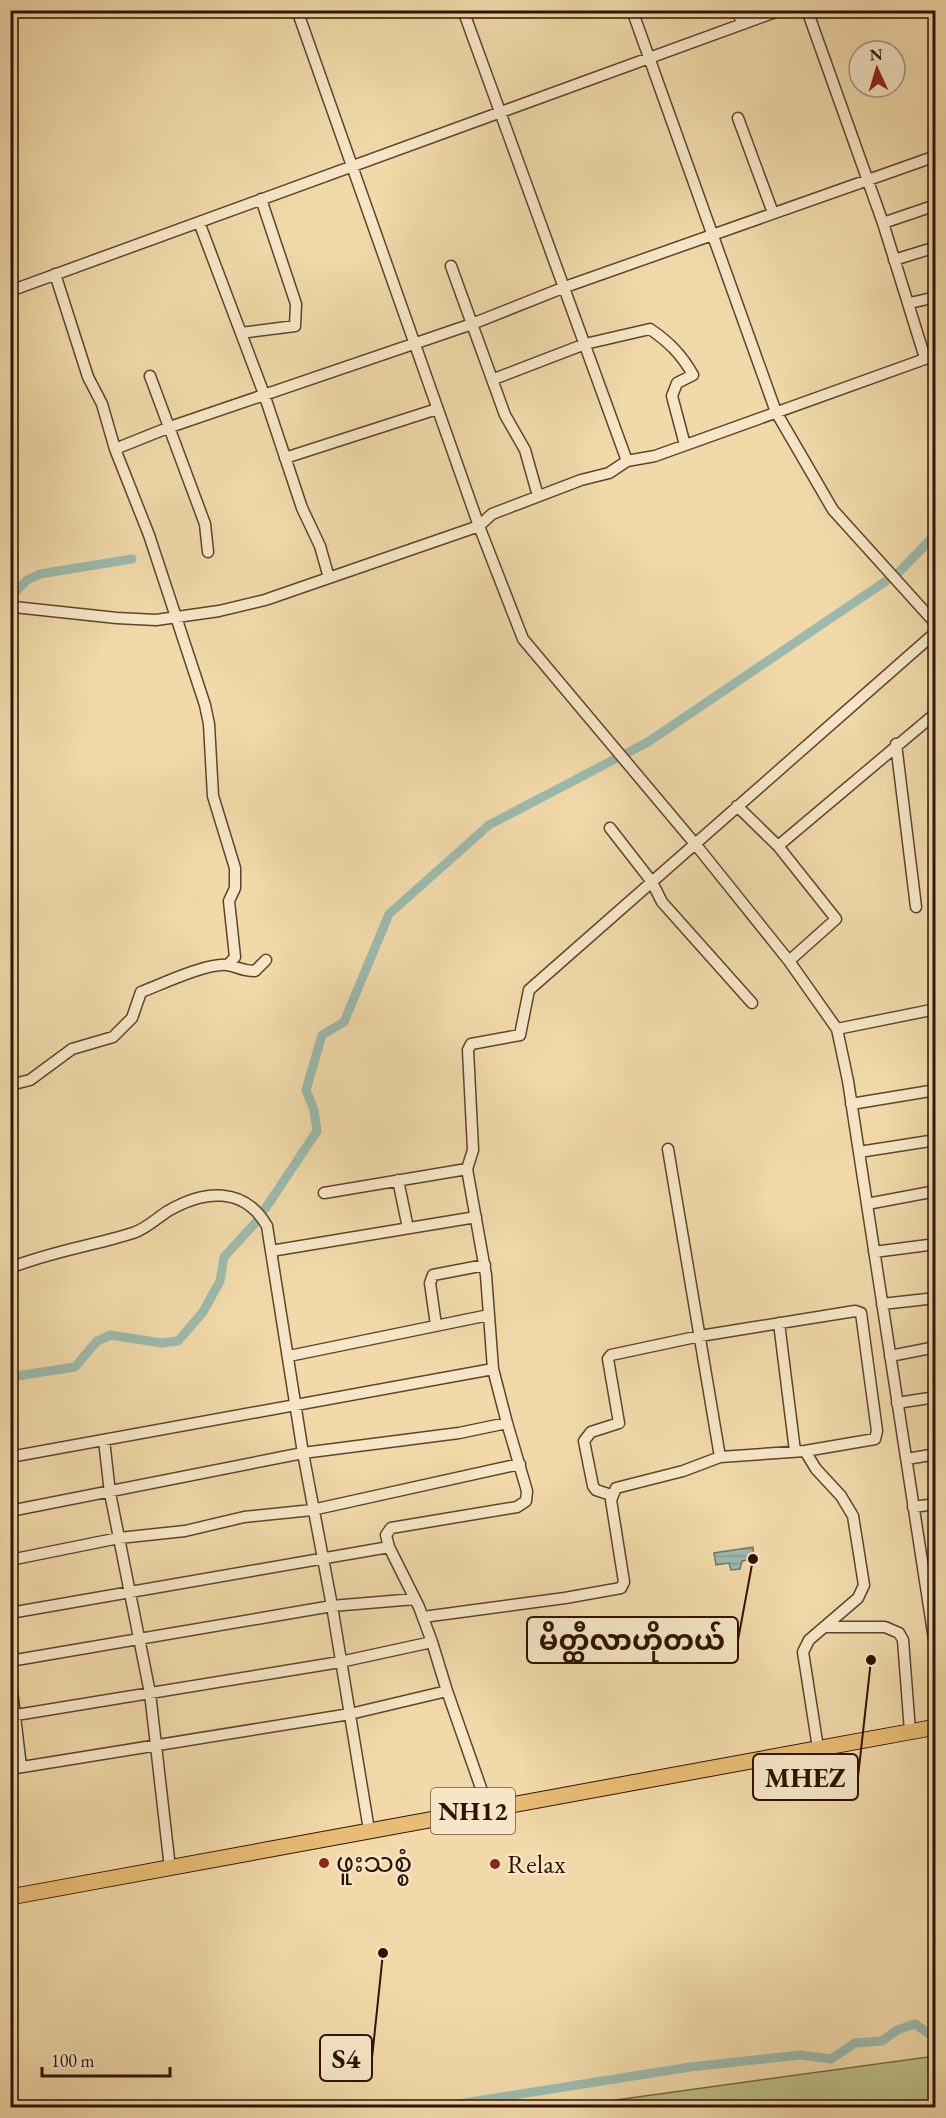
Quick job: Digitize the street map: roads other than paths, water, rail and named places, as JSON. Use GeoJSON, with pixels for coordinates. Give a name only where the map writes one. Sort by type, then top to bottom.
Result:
{"type":"FeatureCollection","features":[{"type":"Feature","properties":{"kind":"highway","name":"NH12"},"geometry":{"type":"LineString","coordinates":[[10,1897],[936,1727]]}},
{"type":"Feature","properties":{"kind":"street"},"geometry":{"type":"LineString","coordinates":[[297,10],[479,526],[524,639],[696,844],[789,962],[837,1029],[859,1152],[913,1507],[932,1600],[936,1652]]}},
{"type":"Feature","properties":{"kind":"street"},"geometry":{"type":"LineString","coordinates":[[463,10],[627,460]]}},
{"type":"Feature","properties":{"kind":"street"},"geometry":{"type":"LineString","coordinates":[[632,10],[776,412],[833,510],[936,624]]}},
{"type":"Feature","properties":{"kind":"street"},"geometry":{"type":"LineString","coordinates":[[736,10],[743,24]]}},
{"type":"Feature","properties":{"kind":"street"},"geometry":{"type":"LineString","coordinates":[[10,291],[781,10]]}},
{"type":"Feature","properties":{"kind":"street"},"geometry":{"type":"LineString","coordinates":[[10,610],[14,606],[117,618],[175,618],[265,600],[479,526],[492,514],[581,480],[609,473],[627,460],[655,456],[930,357],[807,10]]}},
{"type":"Feature","properties":{"kind":"street"},"geometry":{"type":"LineString","coordinates":[[738,118],[773,213]]}},
{"type":"Feature","properties":{"kind":"street"},"geometry":{"type":"LineString","coordinates":[[115,449],[264,394],[472,324],[565,287],[936,156]]}},
{"type":"Feature","properties":{"kind":"street"},"geometry":{"type":"LineString","coordinates":[[241,333],[295,326],[296,304],[261,199]]}},
{"type":"Feature","properties":{"kind":"street"},"geometry":{"type":"LineString","coordinates":[[883,224],[936,205]]}},
{"type":"Feature","properties":{"kind":"street"},"geometry":{"type":"LineString","coordinates":[[199,222],[264,394],[302,507],[320,546],[329,578]]}},
{"type":"Feature","properties":{"kind":"street"},"geometry":{"type":"LineString","coordinates":[[894,260],[936,247]]}},
{"type":"Feature","properties":{"kind":"street"},"geometry":{"type":"LineString","coordinates":[[452,266],[505,415],[525,450],[538,496]]}},
{"type":"Feature","properties":{"kind":"street"},"geometry":{"type":"LineString","coordinates":[[55,274],[88,377],[102,404],[115,449],[149,535],[206,705],[213,796],[235,868],[235,888],[229,901],[235,957],[228,965]]}},
{"type":"Feature","properties":{"kind":"street"},"geometry":{"type":"LineString","coordinates":[[910,303],[936,297]]}},
{"type":"Feature","properties":{"kind":"street"},"geometry":{"type":"LineString","coordinates":[[494,379],[585,344],[650,329],[668,342],[686,362],[693,375],[677,383],[672,396],[685,445]]}},
{"type":"Feature","properties":{"kind":"street"},"geometry":{"type":"LineString","coordinates":[[150,376],[205,524],[208,552]]}},
{"type":"Feature","properties":{"kind":"street"},"geometry":{"type":"LineString","coordinates":[[285,458],[437,409]]}},
{"type":"Feature","properties":{"kind":"street"},"geometry":{"type":"LineString","coordinates":[[488,1808],[423,1617],[389,1546],[386,1534],[391,1528],[516,1507],[526,1501],[527,1491],[493,1369],[484,1265],[467,1168],[473,1150],[468,1050],[471,1044],[520,1035],[529,990],[936,632]]}},
{"type":"Feature","properties":{"kind":"street"},"geometry":{"type":"LineString","coordinates":[[778,846],[936,712]]}},
{"type":"Feature","properties":{"kind":"street"},"geometry":{"type":"LineString","coordinates":[[896,744],[916,907]]}},
{"type":"Feature","properties":{"kind":"street"},"geometry":{"type":"LineString","coordinates":[[737,806],[778,846],[836,919],[789,962]]}},
{"type":"Feature","properties":{"kind":"street"},"geometry":{"type":"LineString","coordinates":[[610,828],[652,882],[662,902],[752,1004]]}},
{"type":"Feature","properties":{"kind":"street"},"geometry":{"type":"LineString","coordinates":[[10,1085],[30,1080],[72,1049],[113,1037],[132,1018],[141,992],[192,972],[228,965],[241,971],[255,971],[266,960]]}},
{"type":"Feature","properties":{"kind":"street"},"geometry":{"type":"LineString","coordinates":[[837,1029],[936,1009]]}},
{"type":"Feature","properties":{"kind":"street"},"geometry":{"type":"LineString","coordinates":[[851,1104],[936,1090]]}},
{"type":"Feature","properties":{"kind":"street"},"geometry":{"type":"LineString","coordinates":[[859,1152],[936,1140]]}},
{"type":"Feature","properties":{"kind":"street"},"geometry":{"type":"LineString","coordinates":[[668,1149],[720,1457]]}},
{"type":"Feature","properties":{"kind":"street"},"geometry":{"type":"LineString","coordinates":[[324,1192],[467,1168]]}},
{"type":"Feature","properties":{"kind":"street"},"geometry":{"type":"LineString","coordinates":[[398,1180],[408,1228]]}},
{"type":"Feature","properties":{"kind":"street"},"geometry":{"type":"LineString","coordinates":[[867,1204],[936,1191]]}},
{"type":"Feature","properties":{"kind":"street"},"geometry":{"type":"LineString","coordinates":[[10,1268],[45,1253],[136,1232],[170,1210],[210,1194],[231,1196],[259,1212],[267,1226],[312,1510],[333,1606],[340,1662],[369,1830]]}},
{"type":"Feature","properties":{"kind":"street"},"geometry":{"type":"LineString","coordinates":[[271,1251],[477,1216]]}},
{"type":"Feature","properties":{"kind":"street"},"geometry":{"type":"LineString","coordinates":[[874,1252],[936,1244]]}},
{"type":"Feature","properties":{"kind":"street"},"geometry":{"type":"LineString","coordinates":[[436,1325],[431,1278],[438,1274],[484,1265]]}},
{"type":"Feature","properties":{"kind":"street"},"geometry":{"type":"LineString","coordinates":[[882,1304],[936,1298]]}},
{"type":"Feature","properties":{"kind":"street"},"geometry":{"type":"LineString","coordinates":[[423,1617],[621,1588],[624,1582],[611,1495],[616,1488],[683,1471],[720,1457],[800,1451],[878,1437],[861,1313],[855,1311],[700,1336],[618,1353],[608,1359],[619,1423],[591,1432],[584,1440],[593,1486],[596,1490],[611,1495]]}},
{"type":"Feature","properties":{"kind":"street"},"geometry":{"type":"LineString","coordinates":[[288,1356],[489,1315]]}},
{"type":"Feature","properties":{"kind":"street"},"geometry":{"type":"LineString","coordinates":[[779,1323],[800,1451],[841,1496],[853,1516],[864,1585],[858,1598],[806,1643],[803,1652],[818,1748]]}},
{"type":"Feature","properties":{"kind":"street"},"geometry":{"type":"LineString","coordinates":[[890,1356],[936,1347]]}},
{"type":"Feature","properties":{"kind":"street"},"geometry":{"type":"LineString","coordinates":[[10,1457],[493,1369]]}},
{"type":"Feature","properties":{"kind":"street"},"geometry":{"type":"LineString","coordinates":[[897,1403],[936,1397]]}},
{"type":"Feature","properties":{"kind":"street"},"geometry":{"type":"LineString","coordinates":[[10,1511],[303,1453],[459,1433],[507,1423]]}},
{"type":"Feature","properties":{"kind":"street"},"geometry":{"type":"LineString","coordinates":[[104,1440],[110,1493],[150,1693],[170,1868]]}},
{"type":"Feature","properties":{"kind":"street"},"geometry":{"type":"LineString","coordinates":[[907,1459],[936,1454]]}},
{"type":"Feature","properties":{"kind":"street"},"geometry":{"type":"LineString","coordinates":[[10,1560],[119,1538],[185,1531],[244,1517],[312,1510],[519,1464]]}},
{"type":"Feature","properties":{"kind":"street"},"geometry":{"type":"LineString","coordinates":[[913,1507],[936,1504]]}},
{"type":"Feature","properties":{"kind":"street"},"geometry":{"type":"LineString","coordinates":[[10,1613],[389,1546]]}},
{"type":"Feature","properties":{"kind":"street"},"geometry":{"type":"LineString","coordinates":[[923,1557],[936,1555]]}},
{"type":"Feature","properties":{"kind":"street"},"geometry":{"type":"LineString","coordinates":[[10,1661],[333,1606],[415,1599]]}},
{"type":"Feature","properties":{"kind":"street"},"geometry":{"type":"LineString","coordinates":[[824,1626],[885,1627],[899,1633],[903,1640],[910,1731]]}},
{"type":"Feature","properties":{"kind":"street"},"geometry":{"type":"LineString","coordinates":[[14,1715],[340,1662],[432,1642]]}},
{"type":"Feature","properties":{"kind":"street"},"geometry":{"type":"LineString","coordinates":[[10,1674],[16,1768],[350,1714],[447,1691]]}},
{"type":"Feature","properties":{"kind":"street"},"geometry":{"type":"LineString","coordinates":[[10,2083],[10,2096]]}},
{"type":"Feature","properties":{"kind":"waterway"},"geometry":{"type":"LineString","coordinates":[[898,573],[936,534]]}},
{"type":"Feature","properties":{"kind":"waterway"},"geometry":{"type":"LineString","coordinates":[[10,597],[27,580],[40,574],[132,559]]}},
{"type":"Feature","properties":{"kind":"waterway"},"geometry":{"type":"LineString","coordinates":[[627,753],[648,742],[886,581]]}},
{"type":"Feature","properties":{"kind":"waterway"},"geometry":{"type":"LineString","coordinates":[[265,1209],[317,1131],[314,1110],[306,1090],[322,1035],[344,1022],[389,914],[489,825],[615,759]]}},
{"type":"Feature","properties":{"kind":"waterway"},"geometry":{"type":"LineString","coordinates":[[10,1377],[75,1367],[97,1341],[111,1335],[161,1343],[178,1341],[203,1312],[220,1281],[224,1257],[257,1221]]}},
{"type":"Feature","properties":{"kind":"waterway"},"geometry":{"type":"LineString","coordinates":[[433,2108],[690,2067],[800,2055],[831,2059],[855,2043],[882,2041],[897,2030],[915,2024],[932,2036],[936,2034]]}},
{"type":"Feature","properties":{"kind":"place","name":"မိတ္ထီလာဟိုတယ်"},"geometry":{"type":"Point","coordinates":[753,1559]}},
{"type":"Feature","properties":{"kind":"place","name":"MHEZ"},"geometry":{"type":"Point","coordinates":[871,1660]}},
{"type":"Feature","properties":{"kind":"place","name":"ဖူးသစ္စံ"},"geometry":{"type":"Point","coordinates":[324,1863]}},
{"type":"Feature","properties":{"kind":"place","name":"Relax"},"geometry":{"type":"Point","coordinates":[495,1864]}},
{"type":"Feature","properties":{"kind":"place","name":"S4"},"geometry":{"type":"Point","coordinates":[383,1953]}}]}
